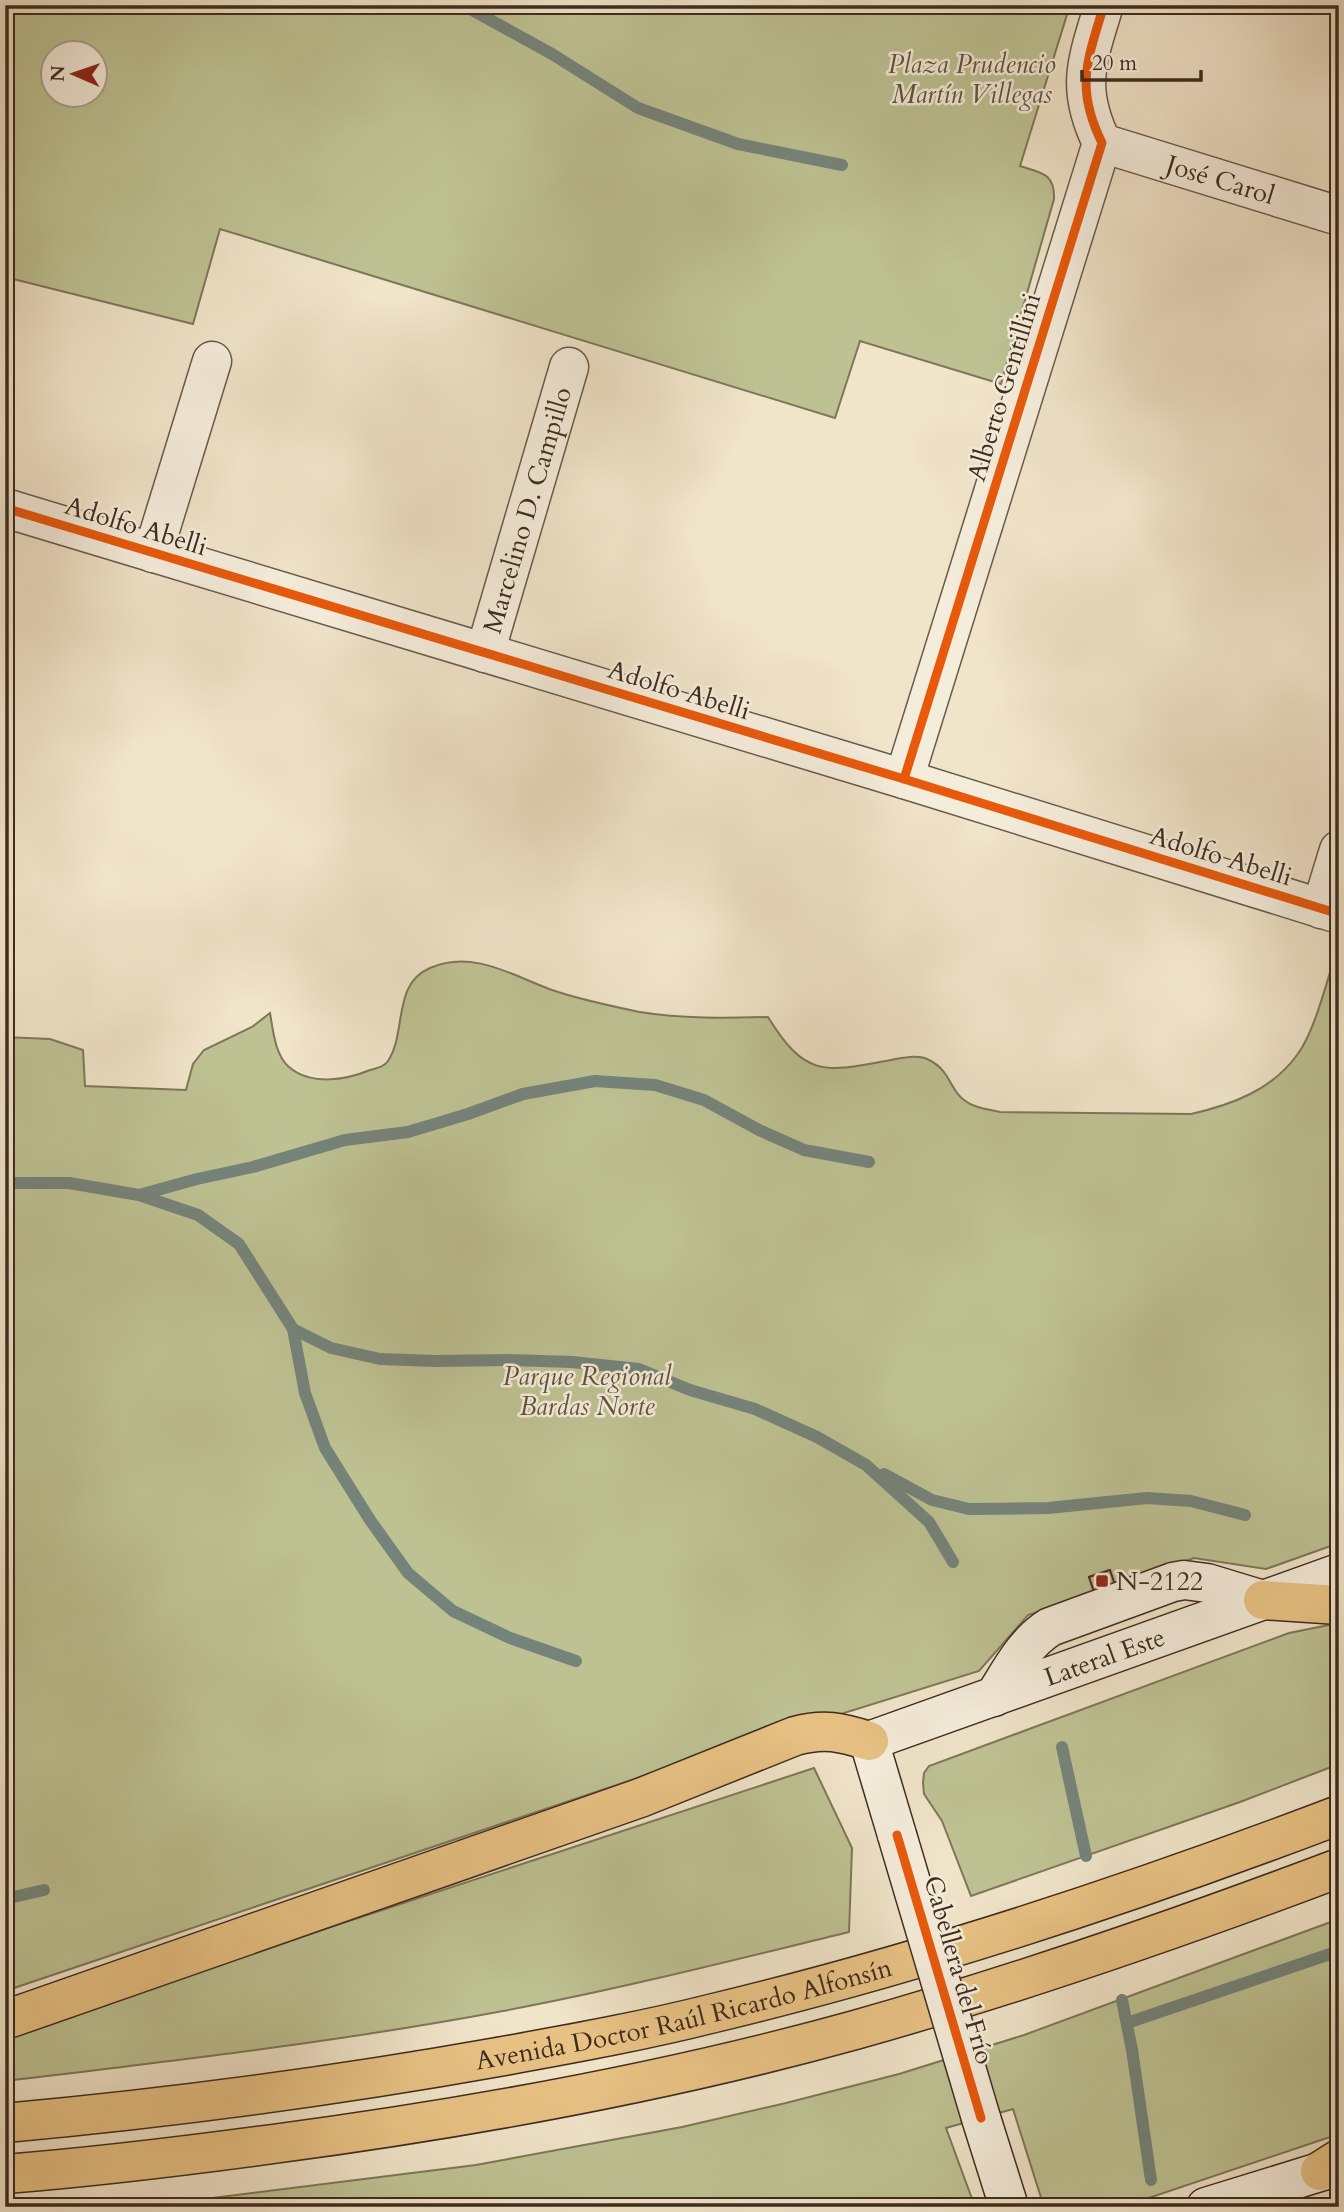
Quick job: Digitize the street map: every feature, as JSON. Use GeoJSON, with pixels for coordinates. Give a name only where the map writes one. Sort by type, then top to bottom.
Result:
{"type":"FeatureCollection","features":[{"type":"Feature","properties":{"kind":"highway"},"geometry":{"type":"LineString","coordinates":[[1263,1600],[1339,1605]]}},
{"type":"Feature","properties":{"kind":"highway"},"geometry":{"type":"LineString","coordinates":[[5,2020],[639,1798],[795,1736],[826,1731],[849,1734],[869,1741]]}},
{"type":"Feature","properties":{"kind":"highway","name":"Avenida Doctor Raúl Ricardo Alfonsín"},"geometry":{"type":"LineString","coordinates":[[5,2123],[172,2106],[346,2082],[533,2050],[712,2014],[896,1965],[1016,1929],[1188,1872],[1339,1815]]}},
{"type":"Feature","properties":{"kind":"highway","name":"Avenida Doctor Raúl Ricardo Alfonsín"},"geometry":{"type":"LineString","coordinates":[[5,2174],[155,2159],[342,2135],[546,2102],[652,2080],[853,2030],[954,2001],[1161,1933],[1339,1868]]}},
{"type":"Feature","properties":{"kind":"street"},"geometry":{"type":"LineString","coordinates":[[1101,143],[1086,105],[1085,86],[1093,40],[1104,5]]}},
{"type":"Feature","properties":{"kind":"street","name":"José Carol"},"geometry":{"type":"LineString","coordinates":[[1101,143],[1339,216]]}},
{"type":"Feature","properties":{"kind":"street","name":"Alberto Gentillini"},"geometry":{"type":"LineString","coordinates":[[904,779],[1101,143]]}},
{"type":"Feature","properties":{"kind":"street"},"geometry":{"type":"LineString","coordinates":[[153,553],[212,361]]}},
{"type":"Feature","properties":{"kind":"street","name":"Marcelino D. Campillo"},"geometry":{"type":"LineString","coordinates":[[485,653],[569,367]]}},
{"type":"Feature","properties":{"kind":"street","name":"Adolfo Abelli"},"geometry":{"type":"LineString","coordinates":[[5,508],[904,779],[1330,912]]}},
{"type":"Feature","properties":{"kind":"street"},"geometry":{"type":"LineString","coordinates":[[1330,912],[1339,850]]}},
{"type":"Feature","properties":{"kind":"street"},"geometry":{"type":"LineString","coordinates":[[869,1741],[994,1697],[1027,1646],[1042,1632],[1173,1582],[1196,1581],[1263,1600],[1339,1573]]}},
{"type":"Feature","properties":{"kind":"street","name":"Cabellera del Frío"},"geometry":{"type":"LineString","coordinates":[[869,1741],[1009,2207]]}},
{"type":"Feature","properties":{"kind":"street"},"geometry":{"type":"LineString","coordinates":[[1206,2207],[1333,2166]]}},
{"type":"Feature","properties":{"kind":"green space","name":"Plaza Prudencio Martín Villegas"},"geometry":{"type":"Polygon","coordinates":[[[5,5],[1070,5],[1020,166],[1045,175],[1052,183],[1054,199],[1001,384],[860,341],[835,418],[220,229],[193,324],[5,277],[5,5]]]}},
{"type":"Feature","properties":{"kind":"green space","name":"Parque Regional Bardas Norte"},"geometry":{"type":"Polygon","coordinates":[[[1339,944],[1339,1543],[1266,1569],[1194,1558],[1115,1585],[1109,1570],[1089,1577],[1094,1592],[1028,1615],[979,1671],[658,1771],[5,1991],[5,1037],[50,1039],[83,1050],[85,1086],[186,1090],[193,1064],[204,1050],[252,1027],[270,1013],[278,1049],[289,1067],[308,1077],[340,1078],[378,1068],[386,1063],[394,1049],[410,985],[418,975],[430,968],[462,961],[508,972],[563,994],[640,1012],[688,1017],[768,1017],[794,1052],[819,1066],[850,1067],[905,1058],[925,1058],[946,1074],[964,1100],[972,1105],[1000,1112],[1191,1114],[1236,1101],[1263,1087],[1287,1067],[1310,1031],[1339,944]]]}},
{"type":"Feature","properties":{"kind":"green space"},"geometry":{"type":"Polygon","coordinates":[[[1339,1623],[1339,1764],[1240,1802],[971,1896],[942,1821],[924,1794],[924,1773],[929,1766],[1289,1633],[1339,1623]]]}},
{"type":"Feature","properties":{"kind":"green space"},"geometry":{"type":"Polygon","coordinates":[[[814,1768],[852,1848],[849,1932],[677,1974],[441,2022],[255,2050],[5,2081],[5,2034],[814,1768]]]}},
{"type":"Feature","properties":{"kind":"green space"},"geometry":{"type":"Polygon","coordinates":[[[1339,1919],[1339,2134],[1122,2207],[1044,2207],[1013,2109],[946,2128],[975,2207],[141,2207],[476,2165],[682,2127],[786,2103],[899,2074],[1024,2035],[1339,1919]]]}},
{"type":"Feature","properties":{"kind":"building"},"geometry":{"type":"Polygon","coordinates":[[[1110,1570],[1115,1585],[1094,1592],[1089,1577],[1110,1570]]]}},
{"type":"Feature","properties":{"kind":"waterway"},"geometry":{"type":"LineString","coordinates":[[463,5],[552,54],[638,108],[738,144],[842,165]]}},
{"type":"Feature","properties":{"kind":"waterway"},"geometry":{"type":"LineString","coordinates":[[139,1195],[253,1167],[345,1140],[408,1132],[523,1094],[595,1081],[655,1085],[704,1100],[759,1130],[804,1150],[869,1162]]}},
{"type":"Feature","properties":{"kind":"waterway"},"geometry":{"type":"LineString","coordinates":[[5,1183],[69,1183],[139,1195],[198,1215],[239,1244],[293,1329],[331,1348],[380,1359],[572,1362],[639,1369],[690,1390],[755,1409],[817,1437],[866,1465],[929,1522],[953,1562]]}},
{"type":"Feature","properties":{"kind":"waterway"},"geometry":{"type":"LineString","coordinates":[[293,1329],[305,1393],[325,1448],[370,1520],[408,1573],[453,1611],[510,1638],[576,1661]]}},
{"type":"Feature","properties":{"kind":"waterway"},"geometry":{"type":"LineString","coordinates":[[884,1474],[932,1500],[969,1509],[1048,1508],[1147,1498],[1191,1501],[1245,1515]]}},
{"type":"Feature","properties":{"kind":"waterway"},"geometry":{"type":"LineString","coordinates":[[1062,1747],[1086,1856]]}},
{"type":"Feature","properties":{"kind":"waterway"},"geometry":{"type":"LineString","coordinates":[[5,1899],[44,1890]]}},
{"type":"Feature","properties":{"kind":"waterway"},"geometry":{"type":"LineString","coordinates":[[1127,2023],[1339,1951]]}},
{"type":"Feature","properties":{"kind":"waterway"},"geometry":{"type":"LineString","coordinates":[[1122,2000],[1151,2180]]}},
{"type":"Feature","properties":{"kind":"cycle path"},"geometry":{"type":"LineString","coordinates":[[904,779],[1102,143],[1089,106],[1086,74],[1104,5]]}},
{"type":"Feature","properties":{"kind":"cycle path"},"geometry":{"type":"LineString","coordinates":[[5,508],[904,779],[1339,914]]}},
{"type":"Feature","properties":{"kind":"cycle path"},"geometry":{"type":"LineString","coordinates":[[897,1835],[981,2118]]}},
{"type":"Feature","properties":{"kind":"place","name":"N-2122"},"geometry":{"type":"Point","coordinates":[1102,1581]}}]}
